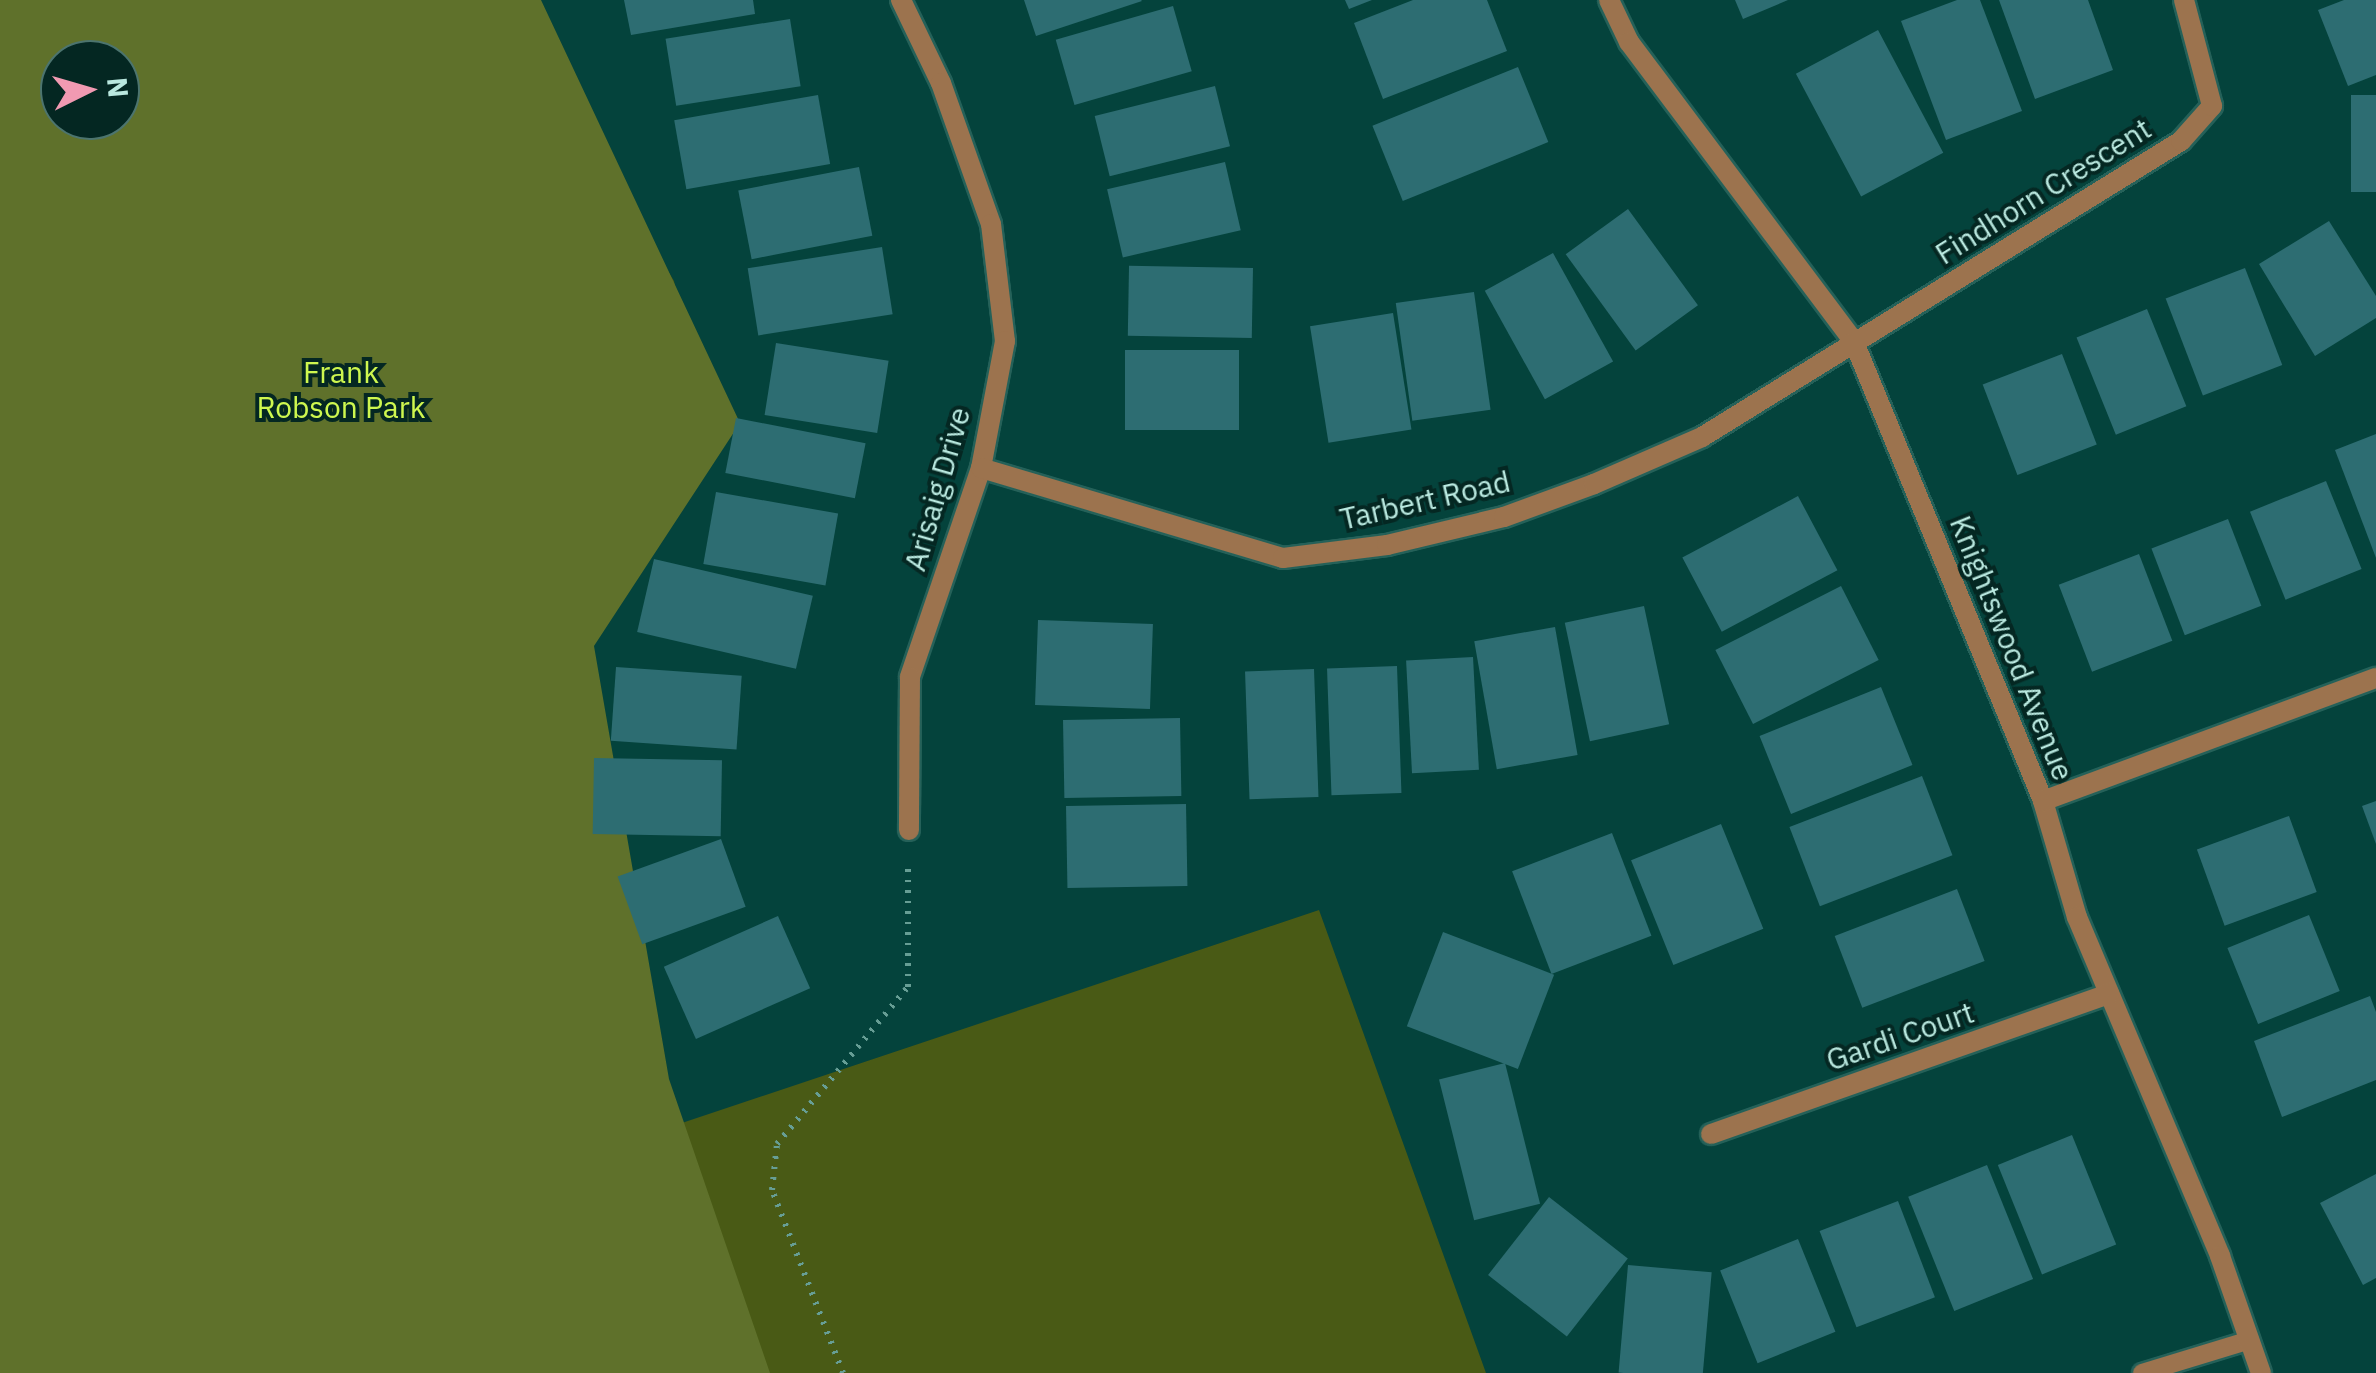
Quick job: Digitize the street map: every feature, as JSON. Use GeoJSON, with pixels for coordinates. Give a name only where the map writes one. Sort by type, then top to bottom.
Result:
{"type":"FeatureCollection","features":[{"type":"Feature","properties":{"kind":"street","name":"Arisaig Drive"},"geometry":{"type":"LineString","coordinates":[[902,0],[941,83],[991,224],[1006,341],[982,468],[910,676],[908,830]]}},
{"type":"Feature","properties":{"kind":"street","name":"Knightswood Avenue"},"geometry":{"type":"LineString","coordinates":[[1609,0],[1628,42],[1854,342],[2043,801],[2078,918],[2261,1373]]}},
{"type":"Feature","properties":{"kind":"street","name":"Findhorn Crescent"},"geometry":{"type":"LineString","coordinates":[[1854,342],[2182,141],[2212,106],[2184,0]]}},
{"type":"Feature","properties":{"kind":"street","name":"Tarbert Road"},"geometry":{"type":"LineString","coordinates":[[982,468],[1283,558],[1388,545],[1504,517],[1702,438],[1854,342]]}},
{"type":"Feature","properties":{"kind":"street"},"geometry":{"type":"LineString","coordinates":[[2043,801],[2376,678]]}},
{"type":"Feature","properties":{"kind":"street","name":"Gardi Court"},"geometry":{"type":"LineString","coordinates":[[1711,1134],[2109,994]]}},
{"type":"Feature","properties":{"kind":"lane"},"geometry":{"type":"LineString","coordinates":[[2142,1373],[2250,1340]]}},
{"type":"Feature","properties":{"kind":"path"},"geometry":{"type":"LineString","coordinates":[[842,1373],[772,1190],[777,1144],[908,988],[908,830]]}},
{"type":"Feature","properties":{"kind":"green space","name":"Frank Robson Park"},"geometry":{"type":"Polygon","coordinates":[[[0,0],[505,0],[674,281],[711,450],[552,696],[640,1137],[1319,910],[1486,1373],[0,1373],[0,0]]]}},
{"type":"Feature","properties":{"kind":"green space","name":"Frank Robson Park"},"geometry":{"type":"Polygon","coordinates":[[[0,0],[541,0],[740,423],[594,646],[669,1079],[770,1373],[0,1373],[0,0]]]}},
{"type":"Feature","properties":{"kind":"building"},"geometry":{"type":"Polygon","coordinates":[[[624,0],[753,0],[755,14],[631,35],[624,0]]]}},
{"type":"Feature","properties":{"kind":"building"},"geometry":{"type":"Polygon","coordinates":[[[1024,0],[1141,0],[1142,1],[1036,36],[1024,0]]]}},
{"type":"Feature","properties":{"kind":"building"},"geometry":{"type":"Polygon","coordinates":[[[1345,0],[1372,0],[1349,9],[1345,0]]]}},
{"type":"Feature","properties":{"kind":"building"},"geometry":{"type":"Polygon","coordinates":[[[1413,0],[1487,0],[1507,51],[1383,99],[1354,23],[1413,0]]]}},
{"type":"Feature","properties":{"kind":"building"},"geometry":{"type":"Polygon","coordinates":[[[1735,0],[1788,0],[1743,19],[1735,0]]]}},
{"type":"Feature","properties":{"kind":"building"},"geometry":{"type":"Polygon","coordinates":[[[1957,0],[1980,0],[2022,111],[1946,140],[1901,21],[1957,0]]]}},
{"type":"Feature","properties":{"kind":"building"},"geometry":{"type":"Polygon","coordinates":[[[1999,0],[2088,0],[2113,70],[2035,99],[1999,0]]]}},
{"type":"Feature","properties":{"kind":"building"},"geometry":{"type":"Polygon","coordinates":[[[2344,0],[2376,0],[2376,75],[2348,86],[2318,10],[2344,0]]]}},
{"type":"Feature","properties":{"kind":"building"},"geometry":{"type":"Polygon","coordinates":[[[1173,6],[1192,71],[1074,105],[1056,40],[1173,6]]]}},
{"type":"Feature","properties":{"kind":"building"},"geometry":{"type":"Polygon","coordinates":[[[790,19],[801,86],[676,106],[666,39],[790,19]]]}},
{"type":"Feature","properties":{"kind":"building"},"geometry":{"type":"Polygon","coordinates":[[[1878,30],[1943,153],[1861,196],[1796,74],[1878,30]]]}},
{"type":"Feature","properties":{"kind":"building"},"geometry":{"type":"Polygon","coordinates":[[[1518,67],[1548,142],[1403,201],[1372,126],[1518,67]]]}},
{"type":"Feature","properties":{"kind":"building"},"geometry":{"type":"Polygon","coordinates":[[[1215,86],[1230,146],[1110,176],[1095,116],[1215,86]]]}},
{"type":"Feature","properties":{"kind":"building"},"geometry":{"type":"Polygon","coordinates":[[[818,95],[830,164],[686,189],[674,120],[818,95]]]}},
{"type":"Feature","properties":{"kind":"building"},"geometry":{"type":"Polygon","coordinates":[[[2351,95],[2376,95],[2376,192],[2351,192],[2351,95]]]}},
{"type":"Feature","properties":{"kind":"building"},"geometry":{"type":"Polygon","coordinates":[[[1225,162],[1241,230],[1123,257],[1107,189],[1225,162]]]}},
{"type":"Feature","properties":{"kind":"building"},"geometry":{"type":"Polygon","coordinates":[[[859,167],[872,236],[752,259],[738,190],[859,167]]]}},
{"type":"Feature","properties":{"kind":"building"},"geometry":{"type":"Polygon","coordinates":[[[1628,209],[1698,305],[1636,351],[1566,254],[1628,209]]]}},
{"type":"Feature","properties":{"kind":"building"},"geometry":{"type":"Polygon","coordinates":[[[2329,221],[2376,296],[2376,318],[2315,356],[2259,264],[2329,221]]]}},
{"type":"Feature","properties":{"kind":"building"},"geometry":{"type":"Polygon","coordinates":[[[882,247],[893,314],[758,335],[748,268],[882,247]]]}},
{"type":"Feature","properties":{"kind":"building"},"geometry":{"type":"Polygon","coordinates":[[[1553,253],[1613,361],[1545,399],[1485,291],[1553,253]]]}},
{"type":"Feature","properties":{"kind":"building"},"geometry":{"type":"Polygon","coordinates":[[[1129,266],[1253,268],[1252,338],[1128,336],[1129,266]]]}},
{"type":"Feature","properties":{"kind":"building"},"geometry":{"type":"Polygon","coordinates":[[[2245,268],[2282,365],[2203,396],[2166,298],[2245,268]]]}},
{"type":"Feature","properties":{"kind":"building"},"geometry":{"type":"Polygon","coordinates":[[[1474,292],[1491,410],[1412,421],[1396,303],[1474,292]]]}},
{"type":"Feature","properties":{"kind":"building"},"geometry":{"type":"Polygon","coordinates":[[[2147,309],[2186,406],[2116,435],[2077,337],[2147,309]]]}},
{"type":"Feature","properties":{"kind":"building"},"geometry":{"type":"Polygon","coordinates":[[[1393,313],[1411,430],[1328,443],[1310,326],[1393,313]]]}},
{"type":"Feature","properties":{"kind":"building"},"geometry":{"type":"Polygon","coordinates":[[[776,343],[889,361],[877,433],[765,415],[776,343]]]}},
{"type":"Feature","properties":{"kind":"building"},"geometry":{"type":"Polygon","coordinates":[[[1125,350],[1239,350],[1239,430],[1125,430],[1125,350]]]}},
{"type":"Feature","properties":{"kind":"building"},"geometry":{"type":"Polygon","coordinates":[[[2062,354],[2097,445],[2017,475],[1983,384],[2062,354]]]}},
{"type":"Feature","properties":{"kind":"building"},"geometry":{"type":"Polygon","coordinates":[[[736,418],[866,443],[855,498],[725,473],[736,418]]]}},
{"type":"Feature","properties":{"kind":"building"},"geometry":{"type":"Polygon","coordinates":[[[2376,434],[2376,558],[2335,450],[2376,434]]]}},
{"type":"Feature","properties":{"kind":"building"},"geometry":{"type":"Polygon","coordinates":[[[2326,481],[2362,569],[2286,600],[2250,512],[2326,481]]]}},
{"type":"Feature","properties":{"kind":"building"},"geometry":{"type":"Polygon","coordinates":[[[716,492],[838,514],[825,585],[703,564],[716,492]]]}},
{"type":"Feature","properties":{"kind":"building"},"geometry":{"type":"Polygon","coordinates":[[[1798,496],[1837,570],[1722,632],[1682,558],[1798,496]]]}},
{"type":"Feature","properties":{"kind":"building"},"geometry":{"type":"Polygon","coordinates":[[[2228,519],[2261,606],[2185,635],[2151,548],[2228,519]]]}},
{"type":"Feature","properties":{"kind":"building"},"geometry":{"type":"Polygon","coordinates":[[[2139,554],[2172,641],[2092,672],[2059,585],[2139,554]]]}},
{"type":"Feature","properties":{"kind":"building"},"geometry":{"type":"Polygon","coordinates":[[[654,559],[813,596],[796,669],[637,632],[654,559]]]}},
{"type":"Feature","properties":{"kind":"building"},"geometry":{"type":"Polygon","coordinates":[[[1841,586],[1879,660],[1753,724],[1715,650],[1841,586]]]}},
{"type":"Feature","properties":{"kind":"building"},"geometry":{"type":"Polygon","coordinates":[[[1644,606],[1669,724],[1590,741],[1565,623],[1644,606]]]}},
{"type":"Feature","properties":{"kind":"building"},"geometry":{"type":"Polygon","coordinates":[[[1038,620],[1153,624],[1150,709],[1035,705],[1038,620]]]}},
{"type":"Feature","properties":{"kind":"building"},"geometry":{"type":"Polygon","coordinates":[[[1555,627],[1578,755],[1497,769],[1474,641],[1555,627]]]}},
{"type":"Feature","properties":{"kind":"building"},"geometry":{"type":"Polygon","coordinates":[[[1473,657],[1479,770],[1412,773],[1406,661],[1473,657]]]}},
{"type":"Feature","properties":{"kind":"building"},"geometry":{"type":"Polygon","coordinates":[[[1397,666],[1401,793],[1331,795],[1327,668],[1397,666]]]}},
{"type":"Feature","properties":{"kind":"building"},"geometry":{"type":"Polygon","coordinates":[[[616,667],[742,676],[737,750],[611,741],[616,667]]]}},
{"type":"Feature","properties":{"kind":"building"},"geometry":{"type":"Polygon","coordinates":[[[1314,669],[1318,797],[1250,799],[1245,671],[1314,669]]]}},
{"type":"Feature","properties":{"kind":"building"},"geometry":{"type":"Polygon","coordinates":[[[1881,687],[1912,765],[1791,814],[1760,736],[1881,687]]]}},
{"type":"Feature","properties":{"kind":"building"},"geometry":{"type":"Polygon","coordinates":[[[1180,718],[1181,796],[1064,798],[1063,720],[1180,718]]]}},
{"type":"Feature","properties":{"kind":"building"},"geometry":{"type":"Polygon","coordinates":[[[594,758],[722,760],[721,836],[593,834],[594,758]]]}},
{"type":"Feature","properties":{"kind":"building"},"geometry":{"type":"Polygon","coordinates":[[[1922,776],[1952,855],[1820,906],[1789,827],[1922,776]]]}},
{"type":"Feature","properties":{"kind":"building"},"geometry":{"type":"Polygon","coordinates":[[[2376,801],[2376,844],[2362,806],[2376,801]]]}},
{"type":"Feature","properties":{"kind":"building"},"geometry":{"type":"Polygon","coordinates":[[[1186,804],[1187,886],[1067,888],[1066,806],[1186,804]]]}},
{"type":"Feature","properties":{"kind":"building"},"geometry":{"type":"Polygon","coordinates":[[[2289,816],[2317,892],[2225,926],[2197,850],[2289,816]]]}},
{"type":"Feature","properties":{"kind":"building"},"geometry":{"type":"Polygon","coordinates":[[[1721,824],[1763,929],[1673,965],[1631,860],[1721,824]]]}},
{"type":"Feature","properties":{"kind":"building"},"geometry":{"type":"Polygon","coordinates":[[[1612,833],[1651,936],[1552,974],[1512,871],[1612,833]]]}},
{"type":"Feature","properties":{"kind":"building"},"geometry":{"type":"Polygon","coordinates":[[[721,839],[746,907],[642,944],[618,877],[721,839]]]}},
{"type":"Feature","properties":{"kind":"building"},"geometry":{"type":"Polygon","coordinates":[[[1957,889],[1985,961],[1862,1008],[1835,936],[1957,889]]]}},
{"type":"Feature","properties":{"kind":"building"},"geometry":{"type":"Polygon","coordinates":[[[2309,915],[2340,991],[2258,1024],[2227,948],[2309,915]]]}},
{"type":"Feature","properties":{"kind":"building"},"geometry":{"type":"Polygon","coordinates":[[[778,916],[810,988],[696,1039],[664,967],[778,916]]]}},
{"type":"Feature","properties":{"kind":"building"},"geometry":{"type":"Polygon","coordinates":[[[1443,932],[1554,975],[1518,1069],[1407,1026],[1443,932]]]}},
{"type":"Feature","properties":{"kind":"building"},"geometry":{"type":"Polygon","coordinates":[[[2370,996],[2376,1012],[2376,1080],[2282,1117],[2254,1041],[2370,996]]]}},
{"type":"Feature","properties":{"kind":"building"},"geometry":{"type":"Polygon","coordinates":[[[1505,1063],[1540,1204],[1474,1220],[1439,1079],[1505,1063]]]}},
{"type":"Feature","properties":{"kind":"building"},"geometry":{"type":"Polygon","coordinates":[[[2072,1135],[2116,1244],[2042,1274],[1998,1165],[2072,1135]]]}},
{"type":"Feature","properties":{"kind":"building"},"geometry":{"type":"Polygon","coordinates":[[[1987,1165],[2033,1279],[1954,1311],[1908,1197],[1987,1165]]]}},
{"type":"Feature","properties":{"kind":"building"},"geometry":{"type":"Polygon","coordinates":[[[2376,1174],[2376,1278],[2363,1285],[2320,1203],[2376,1174]]]}},
{"type":"Feature","properties":{"kind":"building"},"geometry":{"type":"Polygon","coordinates":[[[1549,1197],[1628,1259],[1567,1337],[1488,1275],[1549,1197]]]}},
{"type":"Feature","properties":{"kind":"building"},"geometry":{"type":"Polygon","coordinates":[[[1898,1201],[1935,1297],[1856,1327],[1820,1231],[1898,1201]]]}},
{"type":"Feature","properties":{"kind":"building"},"geometry":{"type":"Polygon","coordinates":[[[1798,1239],[1835,1332],[1758,1363],[1720,1270],[1798,1239]]]}},
{"type":"Feature","properties":{"kind":"building"},"geometry":{"type":"Polygon","coordinates":[[[1628,1265],[1712,1272],[1703,1373],[1619,1373],[1628,1265]]]}}]}
